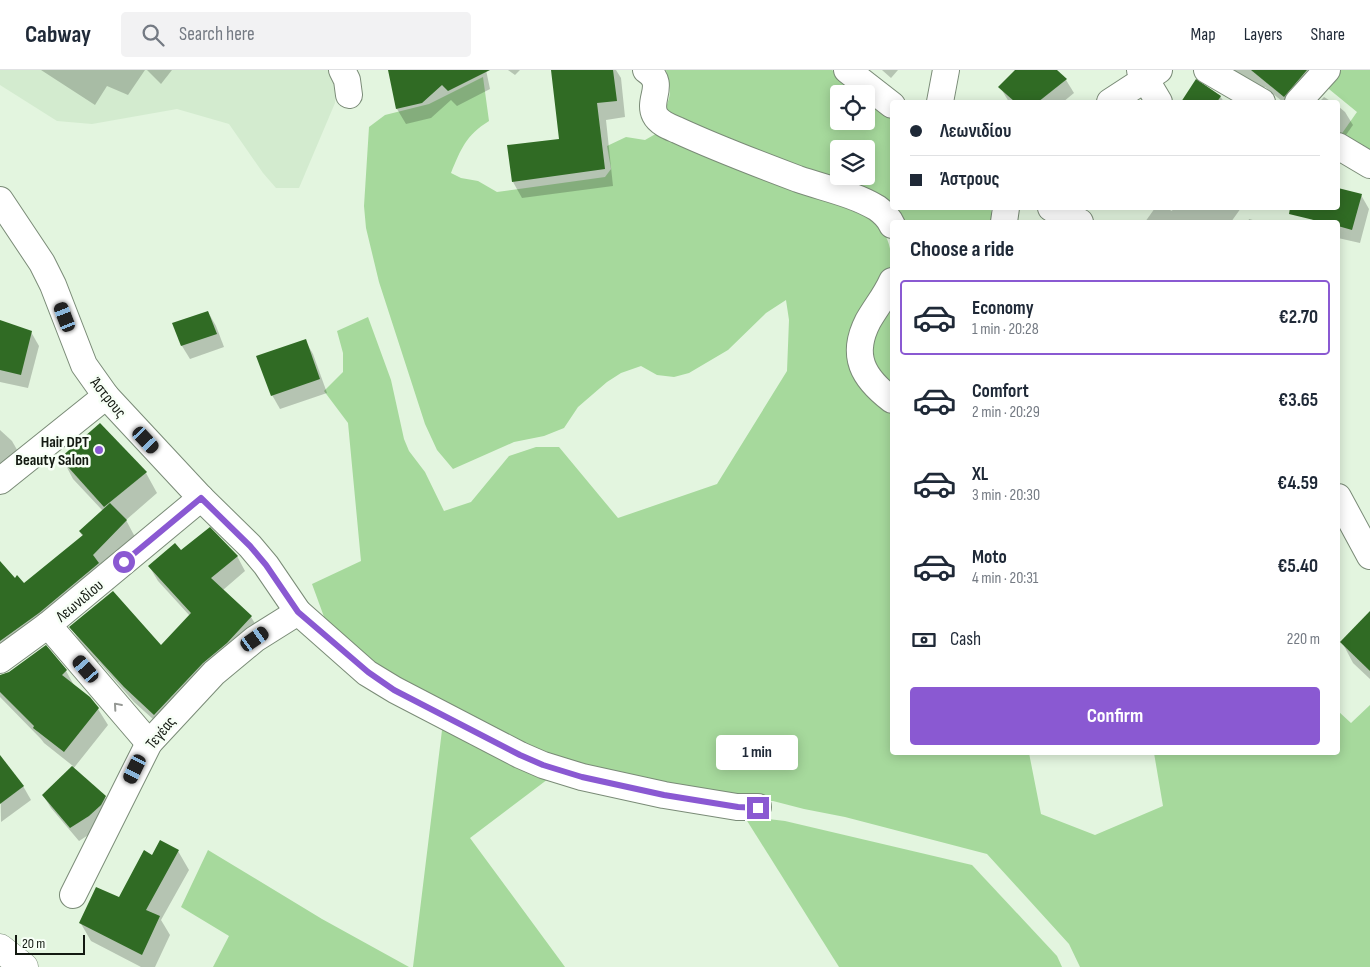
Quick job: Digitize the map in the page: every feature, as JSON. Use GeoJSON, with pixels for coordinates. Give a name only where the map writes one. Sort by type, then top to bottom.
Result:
{"type":"FeatureCollection","features":[{"type":"Feature","properties":{"kind":"main road"},"geometry":{"type":"LineString","coordinates":[[0,948],[24,967]]}},
{"type":"Feature","properties":{"kind":"street"},"geometry":{"type":"LineString","coordinates":[[646,70],[655,80],[654,110],[660,121],[771,168],[865,202],[883,213],[890,222]]}},
{"type":"Feature","properties":{"kind":"street"},"geometry":{"type":"LineString","coordinates":[[847,70],[890,103]]}},
{"type":"Feature","properties":{"kind":"street"},"geometry":{"type":"LineString","coordinates":[[940,100],[946,70]]}},
{"type":"Feature","properties":{"kind":"street"},"geometry":{"type":"LineString","coordinates":[[1207,70],[1259,100]]}},
{"type":"Feature","properties":{"kind":"street"},"geometry":{"type":"LineString","coordinates":[[1300,100],[1328,70]]}},
{"type":"Feature","properties":{"kind":"street"},"geometry":{"type":"LineString","coordinates":[[1113,100],[1148,73],[1158,100]]}},
{"type":"Feature","properties":{"kind":"street"},"geometry":{"type":"LineString","coordinates":[[1340,147],[1370,165]]}},
{"type":"Feature","properties":{"kind":"street","name":"Άστρους"},"geometry":{"type":"LineString","coordinates":[[0,200],[42,263],[53,285],[84,365],[106,396],[201,498],[250,546],[266,565],[298,612],[368,672],[394,690],[543,765],[582,777],[664,795],[738,807],[758,808]]}},
{"type":"Feature","properties":{"kind":"street"},"geometry":{"type":"LineString","coordinates":[[1055,210],[1076,220]]}},
{"type":"Feature","properties":{"kind":"street"},"geometry":{"type":"LineString","coordinates":[[890,284],[868,321],[860,344],[862,367],[878,389],[890,398]]}},
{"type":"Feature","properties":{"kind":"street"},"geometry":{"type":"LineString","coordinates":[[0,481],[106,396]]}},
{"type":"Feature","properties":{"kind":"street","name":"Λεωνιδίου"},"geometry":{"type":"LineString","coordinates":[[0,660],[48,625],[201,498]]}},
{"type":"Feature","properties":{"kind":"street"},"geometry":{"type":"LineString","coordinates":[[1340,501],[1370,556]]}},
{"type":"Feature","properties":{"kind":"street","name":"Τεγέας"},"geometry":{"type":"LineString","coordinates":[[73,895],[149,743],[214,672],[248,643],[272,626],[298,612]]}},
{"type":"Feature","properties":{"kind":"street"},"geometry":{"type":"LineString","coordinates":[[48,625],[149,743]]}},
{"type":"Feature","properties":{"kind":"shaded area"},"geometry":{"type":"Polygon","coordinates":[[[0,70],[328,70],[333,78],[336,91],[335,103],[299,188],[276,188],[263,173],[229,124],[177,109],[92,124],[57,121],[0,85],[0,70]]]}},
{"type":"Feature","properties":{"kind":"green space"},"geometry":{"type":"Polygon","coordinates":[[[666,70],[832,70],[851,85],[830,85],[830,130],[875,130],[875,104],[890,115],[890,210],[991,210],[994,220],[895,220],[663,114],[670,88],[666,70]]]}},
{"type":"Feature","properties":{"kind":"green space"},"geometry":{"type":"Polygon","coordinates":[[[1318,70],[1370,70],[1370,155],[1340,140],[1340,136],[1357,112],[1313,76],[1318,70]]]}},
{"type":"Feature","properties":{"kind":"green space"},"geometry":{"type":"Polygon","coordinates":[[[483,77],[489,121],[481,126],[465,143],[451,173],[461,178],[478,181],[497,192],[605,177],[611,169],[607,146],[626,137],[645,140],[659,132],[867,217],[879,227],[886,236],[890,248],[890,755],[1029,755],[1041,814],[1095,835],[1163,806],[1154,755],[1340,755],[1340,713],[1351,723],[1370,705],[1370,967],[1080,967],[1069,944],[987,854],[845,817],[773,801],[750,801],[575,771],[391,681],[327,625],[312,584],[361,561],[348,423],[324,391],[343,372],[343,353],[337,331],[368,317],[391,380],[404,439],[409,451],[425,472],[444,511],[471,502],[509,456],[536,447],[559,447],[618,518],[717,484],[787,371],[789,320],[786,300],[766,313],[728,350],[689,373],[674,377],[657,375],[641,366],[621,373],[607,382],[578,407],[564,428],[544,436],[514,442],[453,469],[437,450],[425,424],[379,282],[366,228],[364,206],[369,127],[385,115],[429,104],[483,77]]]}},
{"type":"Feature","properties":{"kind":"green space"},"geometry":{"type":"Polygon","coordinates":[[[443,722],[552,776],[470,838],[565,967],[413,967],[443,722]]]}},
{"type":"Feature","properties":{"kind":"green space"},"geometry":{"type":"Polygon","coordinates":[[[744,816],[785,821],[972,865],[1057,956],[1062,967],[839,967],[744,816]]]}},
{"type":"Feature","properties":{"kind":"green space"},"geometry":{"type":"Polygon","coordinates":[[[208,850],[322,919],[409,967],[213,967],[229,936],[181,907],[208,850]]]}},
{"type":"Feature","properties":{"kind":"building"},"geometry":{"type":"Polygon","coordinates":[[[388,70],[490,70],[448,91],[442,85],[422,103],[396,109],[388,70]]]}},
{"type":"Feature","properties":{"kind":"building"},"geometry":{"type":"Polygon","coordinates":[[[551,70],[613,70],[617,101],[597,103],[605,169],[512,182],[507,145],[559,139],[551,70]]]}},
{"type":"Feature","properties":{"kind":"building"},"geometry":{"type":"Polygon","coordinates":[[[1015,70],[1057,70],[1067,79],[1041,100],[1013,100],[998,87],[1015,70]]]}},
{"type":"Feature","properties":{"kind":"building"},"geometry":{"type":"Polygon","coordinates":[[[1251,70],[1307,70],[1284,97],[1251,70]]]}},
{"type":"Feature","properties":{"kind":"building"},"geometry":{"type":"Polygon","coordinates":[[[1196,79],[1221,96],[1218,100],[1182,100],[1196,79]]]}},
{"type":"Feature","properties":{"kind":"building"},"geometry":{"type":"Polygon","coordinates":[[[1340,188],[1362,194],[1352,230],[1340,227],[1340,220],[1314,220],[1289,214],[1290,210],[1340,210],[1340,188]]]}},
{"type":"Feature","properties":{"kind":"building"},"geometry":{"type":"Polygon","coordinates":[[[208,311],[217,334],[181,346],[172,323],[208,311]]]}},
{"type":"Feature","properties":{"kind":"building"},"geometry":{"type":"Polygon","coordinates":[[[0,320],[32,331],[21,375],[0,370],[0,320]]]}},
{"type":"Feature","properties":{"kind":"building"},"geometry":{"type":"Polygon","coordinates":[[[306,339],[320,379],[271,396],[256,356],[306,339]]]}},
{"type":"Feature","properties":{"kind":"building"},"geometry":{"type":"Polygon","coordinates":[[[100,423],[147,472],[104,507],[60,458],[100,423]]]}},
{"type":"Feature","properties":{"kind":"building"},"geometry":{"type":"Polygon","coordinates":[[[110,503],[127,520],[93,555],[99,563],[39,613],[0,641],[0,561],[15,578],[17,575],[24,583],[83,535],[79,531],[110,503]]]}},
{"type":"Feature","properties":{"kind":"building"},"geometry":{"type":"Polygon","coordinates":[[[210,527],[238,556],[211,578],[252,616],[227,643],[203,663],[154,715],[124,687],[69,627],[113,591],[161,645],[191,613],[148,566],[175,543],[181,550],[210,527]]]}},
{"type":"Feature","properties":{"kind":"building"},"geometry":{"type":"Polygon","coordinates":[[[1370,611],[1370,671],[1340,642],[1370,611]]]}},
{"type":"Feature","properties":{"kind":"building"},"geometry":{"type":"Polygon","coordinates":[[[46,645],[67,670],[62,675],[90,697],[99,708],[64,752],[33,728],[34,726],[0,692],[0,675],[9,672],[46,645]]]}},
{"type":"Feature","properties":{"kind":"building"},"geometry":{"type":"Polygon","coordinates":[[[0,755],[24,786],[0,804],[0,755]]]}},
{"type":"Feature","properties":{"kind":"building"},"geometry":{"type":"Polygon","coordinates":[[[72,766],[106,796],[101,805],[89,816],[70,828],[42,795],[72,766]]]}},
{"type":"Feature","properties":{"kind":"building"},"geometry":{"type":"Polygon","coordinates":[[[160,840],[179,850],[146,910],[160,916],[142,955],[79,923],[96,887],[119,897],[144,850],[152,855],[160,840]]]}},
{"type":"Feature","properties":{"kind":"place","name":"Hair DPT Beauty Salon"},"geometry":{"type":"Point","coordinates":[99,450]}},
{"type":"Feature","properties":{"kind":"route"},"geometry":{"type":"LineString","coordinates":[[124,562],[201,498],[250,546],[266,565],[298,612],[336,647],[394,690],[543,765],[582,777],[664,795],[738,807],[758,808]]}}]}
